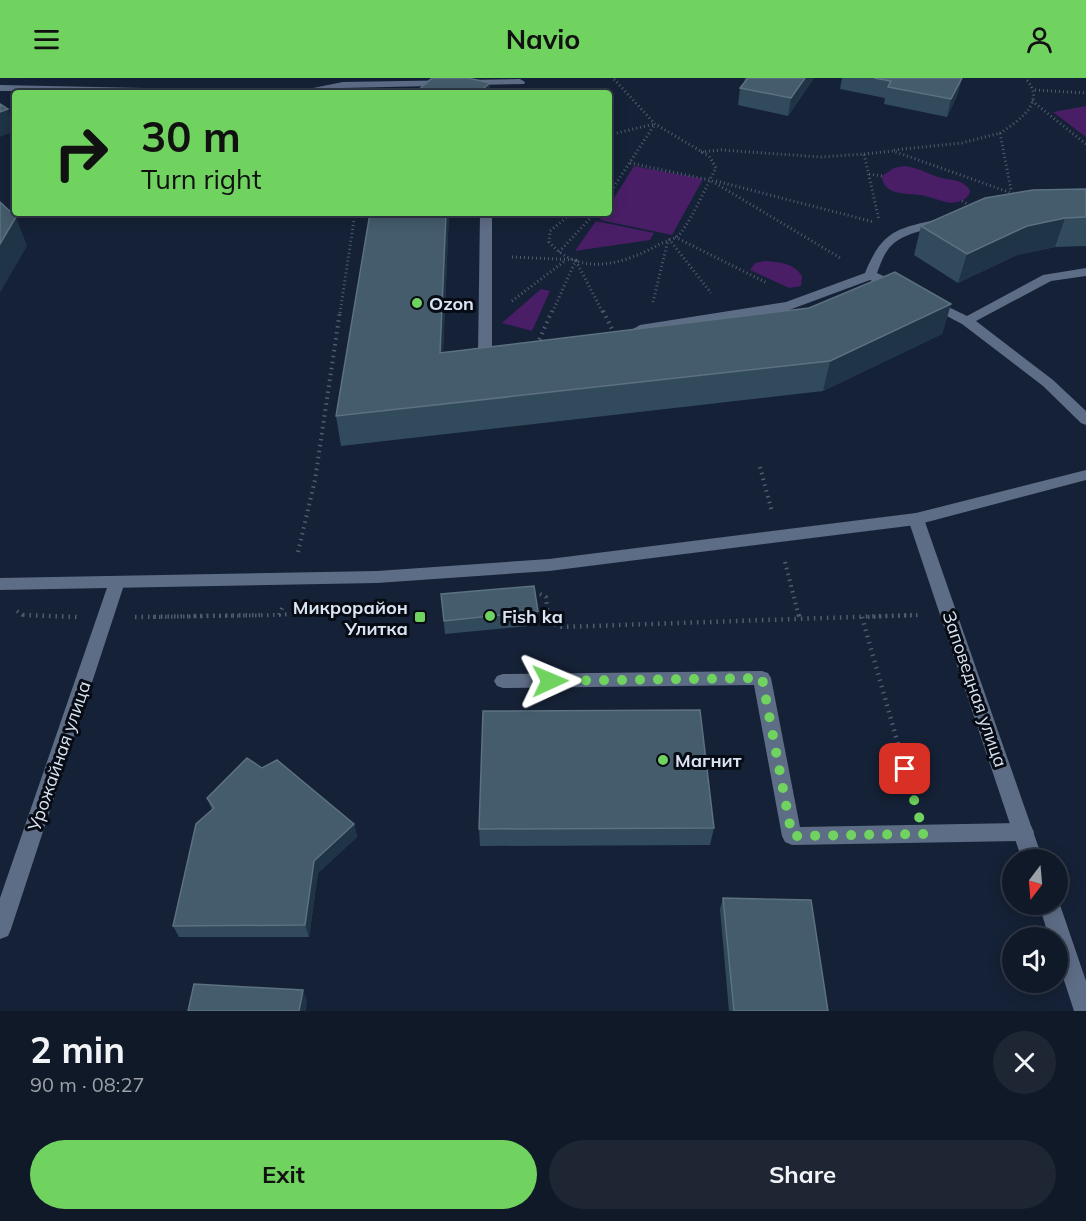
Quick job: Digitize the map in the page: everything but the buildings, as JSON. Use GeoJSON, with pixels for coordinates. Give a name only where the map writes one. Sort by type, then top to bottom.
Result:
{"type":"FeatureCollection","features":[{"type":"Feature","properties":{"kind":"street"},"geometry":{"type":"LineString","coordinates":[[318,90],[344,85],[521,84]]}},
{"type":"Feature","properties":{"kind":"street"},"geometry":{"type":"LineString","coordinates":[[0,88],[96,90]]}},
{"type":"Feature","properties":{"kind":"street"},"geometry":{"type":"LineString","coordinates":[[615,333],[789,306],[870,275],[883,246],[890,240],[921,227],[983,214]]}},
{"type":"Feature","properties":{"kind":"street"},"geometry":{"type":"LineString","coordinates":[[486,216],[485,354],[536,346]]}},
{"type":"Feature","properties":{"kind":"street"},"geometry":{"type":"LineString","coordinates":[[967,321],[1048,278],[1086,272]]}},
{"type":"Feature","properties":{"kind":"street"},"geometry":{"type":"LineString","coordinates":[[870,275],[967,321],[1048,383],[1086,420]]}},
{"type":"Feature","properties":{"kind":"street"},"geometry":{"type":"LineString","coordinates":[[0,584],[377,577],[549,566],[916,519],[1086,475]]}},
{"type":"Feature","properties":{"kind":"street","name":"Заповедная улица"},"geometry":{"type":"LineString","coordinates":[[916,519],[1029,849]]}},
{"type":"Feature","properties":{"kind":"street","name":"Урожайная улица"},"geometry":{"type":"LineString","coordinates":[[0,929],[117,582]]}},
{"type":"Feature","properties":{"kind":"street"},"geometry":{"type":"LineString","coordinates":[[503,681],[762,678],[792,836],[1024,832]]}},
{"type":"Feature","properties":{"kind":"street"},"geometry":{"type":"LineString","coordinates":[[1052,915],[1085,1011]]}},
{"type":"Feature","properties":{"kind":"path"},"geometry":{"type":"LineString","coordinates":[[486,255],[618,263],[635,258],[660,242],[679,236],[716,168],[709,156],[655,124],[613,78]]}},
{"type":"Feature","properties":{"kind":"path"},"geometry":{"type":"LineString","coordinates":[[701,152],[721,150],[821,157],[962,143],[1000,133],[1017,123],[1030,108],[1035,90],[1032,83],[1025,78]]}},
{"type":"Feature","properties":{"kind":"path"},"geometry":{"type":"LineString","coordinates":[[1035,90],[1086,93]]}},
{"type":"Feature","properties":{"kind":"path"},"geometry":{"type":"LineString","coordinates":[[1032,101],[1086,144]]}},
{"type":"Feature","properties":{"kind":"path"},"geometry":{"type":"LineString","coordinates":[[612,134],[655,124]]}},
{"type":"Feature","properties":{"kind":"path"},"geometry":{"type":"LineString","coordinates":[[612,190],[655,124]]}},
{"type":"Feature","properties":{"kind":"path"},"geometry":{"type":"LineString","coordinates":[[1000,133],[1011,191]]}},
{"type":"Feature","properties":{"kind":"path"},"geometry":{"type":"LineString","coordinates":[[893,151],[1011,191],[1019,196]]}},
{"type":"Feature","properties":{"kind":"path"},"geometry":{"type":"LineString","coordinates":[[630,163],[710,180],[880,224],[864,154]]}},
{"type":"Feature","properties":{"kind":"path"},"geometry":{"type":"LineString","coordinates":[[869,174],[882,176]]}},
{"type":"Feature","properties":{"kind":"path"},"geometry":{"type":"LineString","coordinates":[[955,180],[962,174]]}},
{"type":"Feature","properties":{"kind":"path"},"geometry":{"type":"LineString","coordinates":[[710,180],[870,275]]}},
{"type":"Feature","properties":{"kind":"path"},"geometry":{"type":"LineString","coordinates":[[962,201],[983,214]]}},
{"type":"Feature","properties":{"kind":"path"},"geometry":{"type":"LineString","coordinates":[[279,615],[291,579],[315,480],[355,216]]}},
{"type":"Feature","properties":{"kind":"path"},"geometry":{"type":"LineString","coordinates":[[570,216],[559,220],[550,231],[549,242],[559,253],[576,260],[615,333]]}},
{"type":"Feature","properties":{"kind":"path"},"geometry":{"type":"LineString","coordinates":[[559,253],[592,216]]}},
{"type":"Feature","properties":{"kind":"path"},"geometry":{"type":"LineString","coordinates":[[675,237],[802,301]]}},
{"type":"Feature","properties":{"kind":"path"},"geometry":{"type":"LineString","coordinates":[[669,239],[728,315]]}},
{"type":"Feature","properties":{"kind":"path"},"geometry":{"type":"LineString","coordinates":[[646,328],[669,239]]}},
{"type":"Feature","properties":{"kind":"path"},"geometry":{"type":"LineString","coordinates":[[486,321],[567,260]]}},
{"type":"Feature","properties":{"kind":"path"},"geometry":{"type":"LineString","coordinates":[[536,346],[576,260]]}},
{"type":"Feature","properties":{"kind":"path"},"geometry":{"type":"LineString","coordinates":[[531,592],[540,593],[546,597],[549,622],[562,627],[949,614]]}},
{"type":"Feature","properties":{"kind":"path"},"geometry":{"type":"LineString","coordinates":[[12,607],[26,617],[105,617],[279,615],[394,605]]}},
{"type":"Feature","properties":{"kind":"path"},"geometry":{"type":"LineString","coordinates":[[862,617],[924,834]]}},
{"type":"Feature","properties":{"kind":"shaded area"},"geometry":{"type":"Polygon","coordinates":[[[1086,106],[1086,137],[1053,112],[1086,106]]]}},
{"type":"Feature","properties":{"kind":"shaded area"},"geometry":{"type":"Polygon","coordinates":[[[634,166],[703,179],[672,235],[600,220],[602,216],[612,216],[612,201],[634,166]]]}},
{"type":"Feature","properties":{"kind":"shaded area"},"geometry":{"type":"Polygon","coordinates":[[[905,166],[959,182],[967,186],[970,190],[969,195],[953,203],[899,193],[887,188],[882,176],[894,168],[905,166]]]}},
{"type":"Feature","properties":{"kind":"shaded area"},"geometry":{"type":"Polygon","coordinates":[[[596,221],[654,233],[650,240],[575,251],[596,221]]]}},
{"type":"Feature","properties":{"kind":"shaded area"},"geometry":{"type":"Polygon","coordinates":[[[765,261],[795,268],[802,276],[801,286],[789,288],[750,270],[755,263],[765,261]]]}},
{"type":"Feature","properties":{"kind":"shaded area"},"geometry":{"type":"Polygon","coordinates":[[[541,289],[550,291],[532,331],[502,323],[541,289]]]}},
{"type":"Feature","properties":{"kind":"place","name":"Ozon"},"geometry":{"type":"Point","coordinates":[417,303]}},
{"type":"Feature","properties":{"kind":"place","name":"Fish ka"},"geometry":{"type":"Point","coordinates":[490,616]}},
{"type":"Feature","properties":{"kind":"place","name":"Микрорайон Улитка"},"geometry":{"type":"Point","coordinates":[420,617]}},
{"type":"Feature","properties":{"kind":"place","name":"Магнит"},"geometry":{"type":"Point","coordinates":[663,760]}},
{"type":"Feature","properties":{"kind":"route"},"geometry":{"type":"LineString","coordinates":[[550,681],[762,678],[792,836],[924,834],[905,769]]}}]}
